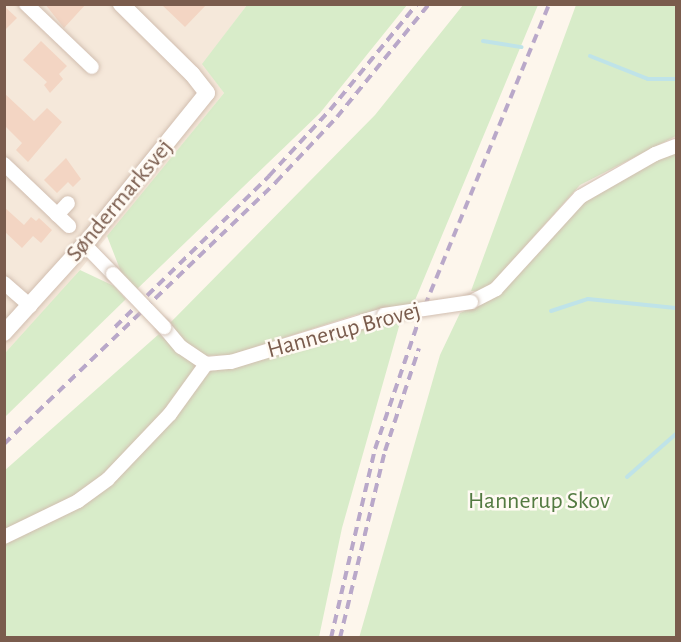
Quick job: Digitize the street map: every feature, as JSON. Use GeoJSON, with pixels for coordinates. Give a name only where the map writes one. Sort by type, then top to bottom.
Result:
{"type":"FeatureCollection","features":[{"type":"Feature","properties":{"kind":"street"},"geometry":{"type":"LineString","coordinates":[[26,4],[92,67]]}},
{"type":"Feature","properties":{"kind":"street","name":"Søndermarksvej"},"geometry":{"type":"LineString","coordinates":[[4,333],[84,244],[207,93],[192,74],[121,4]]}},
{"type":"Feature","properties":{"kind":"street","name":"Hannerup Brovej"},"geometry":{"type":"LineString","coordinates":[[206,364],[231,362],[384,315],[471,302],[496,289],[580,197],[655,154],[676,146]]}},
{"type":"Feature","properties":{"kind":"street"},"geometry":{"type":"LineString","coordinates":[[4,164],[69,226]]}},
{"type":"Feature","properties":{"kind":"street"},"geometry":{"type":"LineString","coordinates":[[57,215],[68,203]]}},
{"type":"Feature","properties":{"kind":"street"},"geometry":{"type":"LineString","coordinates":[[4,537],[78,501],[108,479],[170,414],[206,364],[181,347],[84,244]]}},
{"type":"Feature","properties":{"kind":"street"},"geometry":{"type":"LineString","coordinates":[[4,283],[30,306]]}},
{"type":"Feature","properties":{"kind":"shaded area"},"geometry":{"type":"Polygon","coordinates":[[[5,5],[247,5],[203,64],[224,93],[70,282],[5,353],[5,5]]]}},
{"type":"Feature","properties":{"kind":"green space"},"geometry":{"type":"Polygon","coordinates":[[[247,5],[407,5],[320,113],[136,290],[123,277],[107,236],[224,93],[202,64],[247,5]]]}},
{"type":"Feature","properties":{"kind":"green space"},"geometry":{"type":"Polygon","coordinates":[[[463,5],[538,5],[413,305],[355,315],[230,355],[202,356],[188,347],[169,324],[375,115],[463,5]]]}},
{"type":"Feature","properties":{"kind":"green space"},"geometry":{"type":"Polygon","coordinates":[[[576,5],[676,5],[676,136],[580,185],[494,281],[481,291],[471,291],[576,5]]]}},
{"type":"Feature","properties":{"kind":"green space","name":"Hannerup Skov"},"geometry":{"type":"Polygon","coordinates":[[[676,152],[676,637],[359,638],[440,355],[460,313],[491,300],[582,201],[640,168],[676,152]]]}},
{"type":"Feature","properties":{"kind":"green space"},"geometry":{"type":"Polygon","coordinates":[[[80,270],[114,286],[126,299],[5,417],[5,353],[80,270]]]}},
{"type":"Feature","properties":{"kind":"green space"},"geometry":{"type":"Polygon","coordinates":[[[400,323],[342,528],[319,637],[5,637],[4,471],[159,334],[180,353],[215,371],[358,329],[400,323]]]}},
{"type":"Feature","properties":{"kind":"building"},"geometry":{"type":"Polygon","coordinates":[[[45,4],[86,4],[64,28],[45,4]]]}},
{"type":"Feature","properties":{"kind":"building"},"geometry":{"type":"Polygon","coordinates":[[[161,4],[207,4],[185,27],[161,4]]]}},
{"type":"Feature","properties":{"kind":"building"},"geometry":{"type":"Polygon","coordinates":[[[4,6],[17,18],[4,31],[4,6]]]}},
{"type":"Feature","properties":{"kind":"building"},"geometry":{"type":"Polygon","coordinates":[[[41,41],[67,66],[59,74],[63,79],[50,93],[44,85],[47,82],[23,60],[41,41]]]}},
{"type":"Feature","properties":{"kind":"building"},"geometry":{"type":"Polygon","coordinates":[[[4,93],[34,121],[47,108],[62,122],[28,162],[16,150],[22,143],[4,125],[4,93]]]}},
{"type":"Feature","properties":{"kind":"building"},"geometry":{"type":"Polygon","coordinates":[[[66,158],[81,179],[73,187],[68,182],[57,193],[44,180],[66,158]]]}},
{"type":"Feature","properties":{"kind":"building"},"geometry":{"type":"Polygon","coordinates":[[[4,207],[24,225],[31,217],[36,221],[39,218],[52,230],[41,243],[33,236],[22,248],[4,231],[4,207]]]}},
{"type":"Feature","properties":{"kind":"waterway"},"geometry":{"type":"LineString","coordinates":[[483,41],[522,47]]}},
{"type":"Feature","properties":{"kind":"waterway"},"geometry":{"type":"LineString","coordinates":[[590,56],[648,79],[676,79]]}},
{"type":"Feature","properties":{"kind":"waterway"},"geometry":{"type":"LineString","coordinates":[[551,311],[588,299],[676,308]]}},
{"type":"Feature","properties":{"kind":"waterway"},"geometry":{"type":"LineString","coordinates":[[627,477],[676,434]]}},
{"type":"Feature","properties":{"kind":"railway"},"geometry":{"type":"LineString","coordinates":[[115,327],[269,176],[330,110],[417,4]]}},
{"type":"Feature","properties":{"kind":"railway"},"geometry":{"type":"LineString","coordinates":[[4,444],[276,182],[337,117],[429,4]]}},
{"type":"Feature","properties":{"kind":"railway"},"geometry":{"type":"LineString","coordinates":[[331,638],[375,449],[419,320],[549,4]]}},
{"type":"Feature","properties":{"kind":"railway"},"geometry":{"type":"LineString","coordinates":[[340,638],[385,451],[419,348]]}}]}
